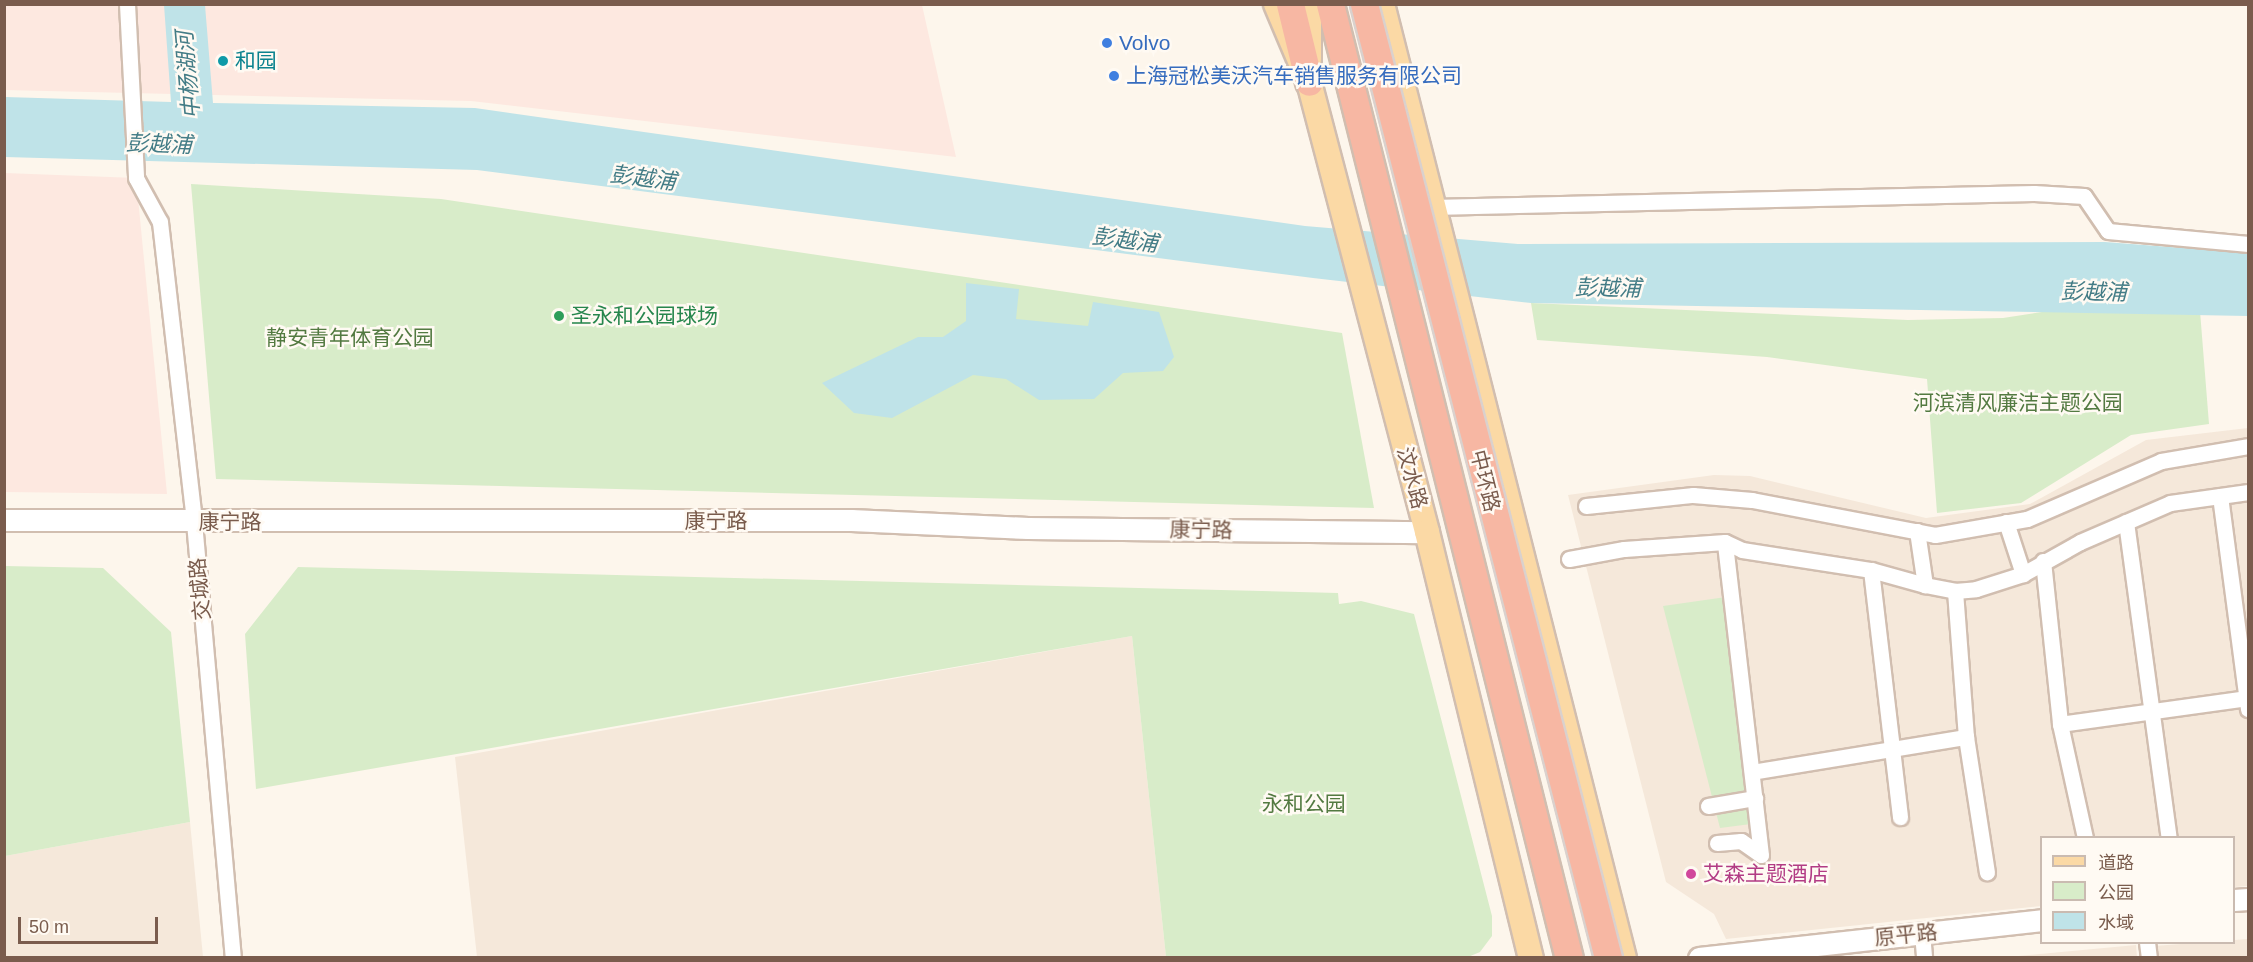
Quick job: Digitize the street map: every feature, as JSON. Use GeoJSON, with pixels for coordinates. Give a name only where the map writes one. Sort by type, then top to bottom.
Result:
{"type":"FeatureCollection","features":[{"type":"Feature","properties":{"kind":"highway"},"geometry":{"type":"LineString","coordinates":[[1290,4],[1309,82]]}},
{"type":"Feature","properties":{"kind":"highway","name":"中环路"},"geometry":{"type":"LineString","coordinates":[[1330,4],[1569,957]]}},
{"type":"Feature","properties":{"kind":"highway","name":"中环路"},"geometry":{"type":"LineString","coordinates":[[1363,7],[1608,957]]}},
{"type":"Feature","properties":{"kind":"main road","name":"汶水路"},"geometry":{"type":"LineString","coordinates":[[1276,4],[1309,82],[1426,532],[1532,957]]}},
{"type":"Feature","properties":{"kind":"main road"},"geometry":{"type":"LineString","coordinates":[[1309,4],[1309,82]]}},
{"type":"Feature","properties":{"kind":"main road"},"geometry":{"type":"LineString","coordinates":[[1363,7],[1395,58],[1624,957]]}},
{"type":"Feature","properties":{"kind":"main road"},"geometry":{"type":"LineString","coordinates":[[1363,7],[1398,201],[1578,957]]}},
{"type":"Feature","properties":{"kind":"main road"},"geometry":{"type":"LineString","coordinates":[[1431,334],[1525,674],[1596,957]]}},
{"type":"Feature","properties":{"kind":"main road"},"geometry":{"type":"LineString","coordinates":[[1525,674],[1530,589]]}},
{"type":"Feature","properties":{"kind":"street","name":"交城路"},"geometry":{"type":"LineString","coordinates":[[127,4],[136,178],[160,222],[194,522],[233,957]]}},
{"type":"Feature","properties":{"kind":"street"},"geometry":{"type":"LineString","coordinates":[[1435,217],[2034,193],[2084,196],[2108,231],[2248,243]]}},
{"type":"Feature","properties":{"kind":"street"},"geometry":{"type":"LineString","coordinates":[[1586,506],[1694,495],[1752,500],[1935,535],[2027,519],[2161,461],[2248,446]]}},
{"type":"Feature","properties":{"kind":"street"},"geometry":{"type":"LineString","coordinates":[[1569,559],[1624,549],[1725,542],[1742,550],[1871,570],[1955,591],[1976,589],[2023,574],[2043,561],[2170,503],[2248,492]]}},
{"type":"Feature","properties":{"kind":"street"},"geometry":{"type":"LineString","coordinates":[[2060,724],[2248,704],[2220,496]]}},
{"type":"Feature","properties":{"kind":"street","name":"康宁路"},"geometry":{"type":"LineString","coordinates":[[4,520],[194,522],[851,520],[1028,528],[1426,532]]}},
{"type":"Feature","properties":{"kind":"street"},"geometry":{"type":"LineString","coordinates":[[2006,522],[2023,574]]}},
{"type":"Feature","properties":{"kind":"street"},"geometry":{"type":"LineString","coordinates":[[2126,522],[2169,836]]}},
{"type":"Feature","properties":{"kind":"street"},"geometry":{"type":"LineString","coordinates":[[1917,531],[1925,585]]}},
{"type":"Feature","properties":{"kind":"street"},"geometry":{"type":"LineString","coordinates":[[1717,843],[1741,841],[1761,855],[1725,542]]}},
{"type":"Feature","properties":{"kind":"street"},"geometry":{"type":"LineString","coordinates":[[2043,561],[2060,724],[2085,836]]}},
{"type":"Feature","properties":{"kind":"street"},"geometry":{"type":"LineString","coordinates":[[1871,570],[1890,748],[1900,817]]}},
{"type":"Feature","properties":{"kind":"street"},"geometry":{"type":"LineString","coordinates":[[1955,591],[1966,737],[1987,872]]}},
{"type":"Feature","properties":{"kind":"street"},"geometry":{"type":"LineString","coordinates":[[1752,772],[1966,737]]}},
{"type":"Feature","properties":{"kind":"street"},"geometry":{"type":"LineString","coordinates":[[1708,806],[1755,798]]}},
{"type":"Feature","properties":{"kind":"street","name":"原平路"},"geometry":{"type":"LineString","coordinates":[[1699,957],[2040,920]]}},
{"type":"Feature","properties":{"kind":"street"},"geometry":{"type":"LineString","coordinates":[[1922,933],[1924,957]]}},
{"type":"Feature","properties":{"kind":"shaded area"},"geometry":{"type":"Polygon","coordinates":[[[5,5],[922,5],[956,157],[471,101],[5,90],[5,5]]]}},
{"type":"Feature","properties":{"kind":"shaded area"},"geometry":{"type":"Polygon","coordinates":[[[5,173],[136,178],[167,494],[5,492],[5,173]]]}},
{"type":"Feature","properties":{"kind":"shaded area"},"geometry":{"type":"Polygon","coordinates":[[[2248,428],[2248,886],[2235,887],[2235,836],[2040,836],[2040,906],[1726,939],[1714,914],[1666,882],[1568,495],[1714,475],[1750,476],[1926,518],[2030,504],[2146,440],[2248,428]]]}},
{"type":"Feature","properties":{"kind":"shaded area"},"geometry":{"type":"Polygon","coordinates":[[[1132,636],[1166,957],[477,957],[455,757],[1132,636]]]}},
{"type":"Feature","properties":{"kind":"shaded area"},"geometry":{"type":"Polygon","coordinates":[[[190,822],[203,957],[5,958],[5,856],[190,822]]]}},
{"type":"Feature","properties":{"kind":"shaded area"},"geometry":{"type":"Polygon","coordinates":[[[2248,939],[2248,957],[2155,957],[2154,946],[2235,944],[2235,940],[2248,939]]]}},
{"type":"Feature","properties":{"kind":"shaded area"},"geometry":{"type":"Polygon","coordinates":[[[2136,945],[2137,957],[2008,957],[2136,945]]]}},
{"type":"Feature","properties":{"kind":"green space","name":"静安青年体育公园"},"geometry":{"type":"Polygon","coordinates":[[[191,184],[441,199],[1342,333],[1374,508],[216,479],[191,184]]]}},
{"type":"Feature","properties":{"kind":"green space","name":"河滨清风廉洁主题公园"},"geometry":{"type":"Polygon","coordinates":[[[1531,303],[1908,320],[2003,318],[2088,305],[2200,311],[2209,424],[2131,435],[2021,503],[1937,513],[1927,379],[1767,357],[1537,340],[1531,303]]]}},
{"type":"Feature","properties":{"kind":"green space"},"geometry":{"type":"Polygon","coordinates":[[[5,566],[103,568],[171,632],[190,822],[5,856],[5,566]]]}},
{"type":"Feature","properties":{"kind":"green space","name":"永和公园"},"geometry":{"type":"Polygon","coordinates":[[[298,567],[1338,593],[1339,604],[1361,601],[1414,614],[1492,916],[1492,936],[1480,952],[1468,957],[1166,957],[1132,636],[256,789],[245,634],[298,567]]]}},
{"type":"Feature","properties":{"kind":"green space"},"geometry":{"type":"Polygon","coordinates":[[[1726,597],[1751,824],[1720,828],[1663,606],[1726,597]]]}},
{"type":"Feature","properties":{"kind":"water"},"geometry":{"type":"Polygon","coordinates":[[[164,5],[205,5],[213,103],[475,108],[1305,226],[1518,244],[2105,242],[2248,253],[2248,316],[1531,303],[1313,278],[477,170],[5,157],[5,97],[171,102],[164,5]]]}},
{"type":"Feature","properties":{"kind":"water"},"geometry":{"type":"Polygon","coordinates":[[[966,283],[1019,289],[1016,319],[1088,326],[1093,302],[1159,312],[1174,357],[1163,371],[1123,373],[1094,399],[1039,400],[1006,379],[973,375],[892,418],[854,413],[822,383],[918,337],[943,337],[966,321],[966,283]]]}},
{"type":"Feature","properties":{"kind":"place","name":"Volvo"},"geometry":{"type":"Point","coordinates":[1107,43]}},
{"type":"Feature","properties":{"kind":"place","name":"和园"},"geometry":{"type":"Point","coordinates":[223,61]}},
{"type":"Feature","properties":{"kind":"place","name":"上海冠松美沃汽车销售服务有限公司"},"geometry":{"type":"Point","coordinates":[1114,76]}},
{"type":"Feature","properties":{"kind":"place","name":"圣永和公园球场"},"geometry":{"type":"Point","coordinates":[559,316]}},
{"type":"Feature","properties":{"kind":"place","name":"艾森主题酒店"},"geometry":{"type":"Point","coordinates":[1691,874]}},
{"type":"Feature","properties":{"kind":"water label","name":"中杨湖河"},"geometry":{"type":"Point","coordinates":[188,75]}},
{"type":"Feature","properties":{"kind":"water label","name":"彭越浦"},"geometry":{"type":"Point","coordinates":[159,144]}},
{"type":"Feature","properties":{"kind":"water label","name":"彭越浦"},"geometry":{"type":"Point","coordinates":[643,178]}},
{"type":"Feature","properties":{"kind":"water label","name":"彭越浦"},"geometry":{"type":"Point","coordinates":[1125,240]}},
{"type":"Feature","properties":{"kind":"water label","name":"彭越浦"},"geometry":{"type":"Point","coordinates":[1608,288]}},
{"type":"Feature","properties":{"kind":"water label","name":"彭越浦"},"geometry":{"type":"Point","coordinates":[2094,292]}}]}
